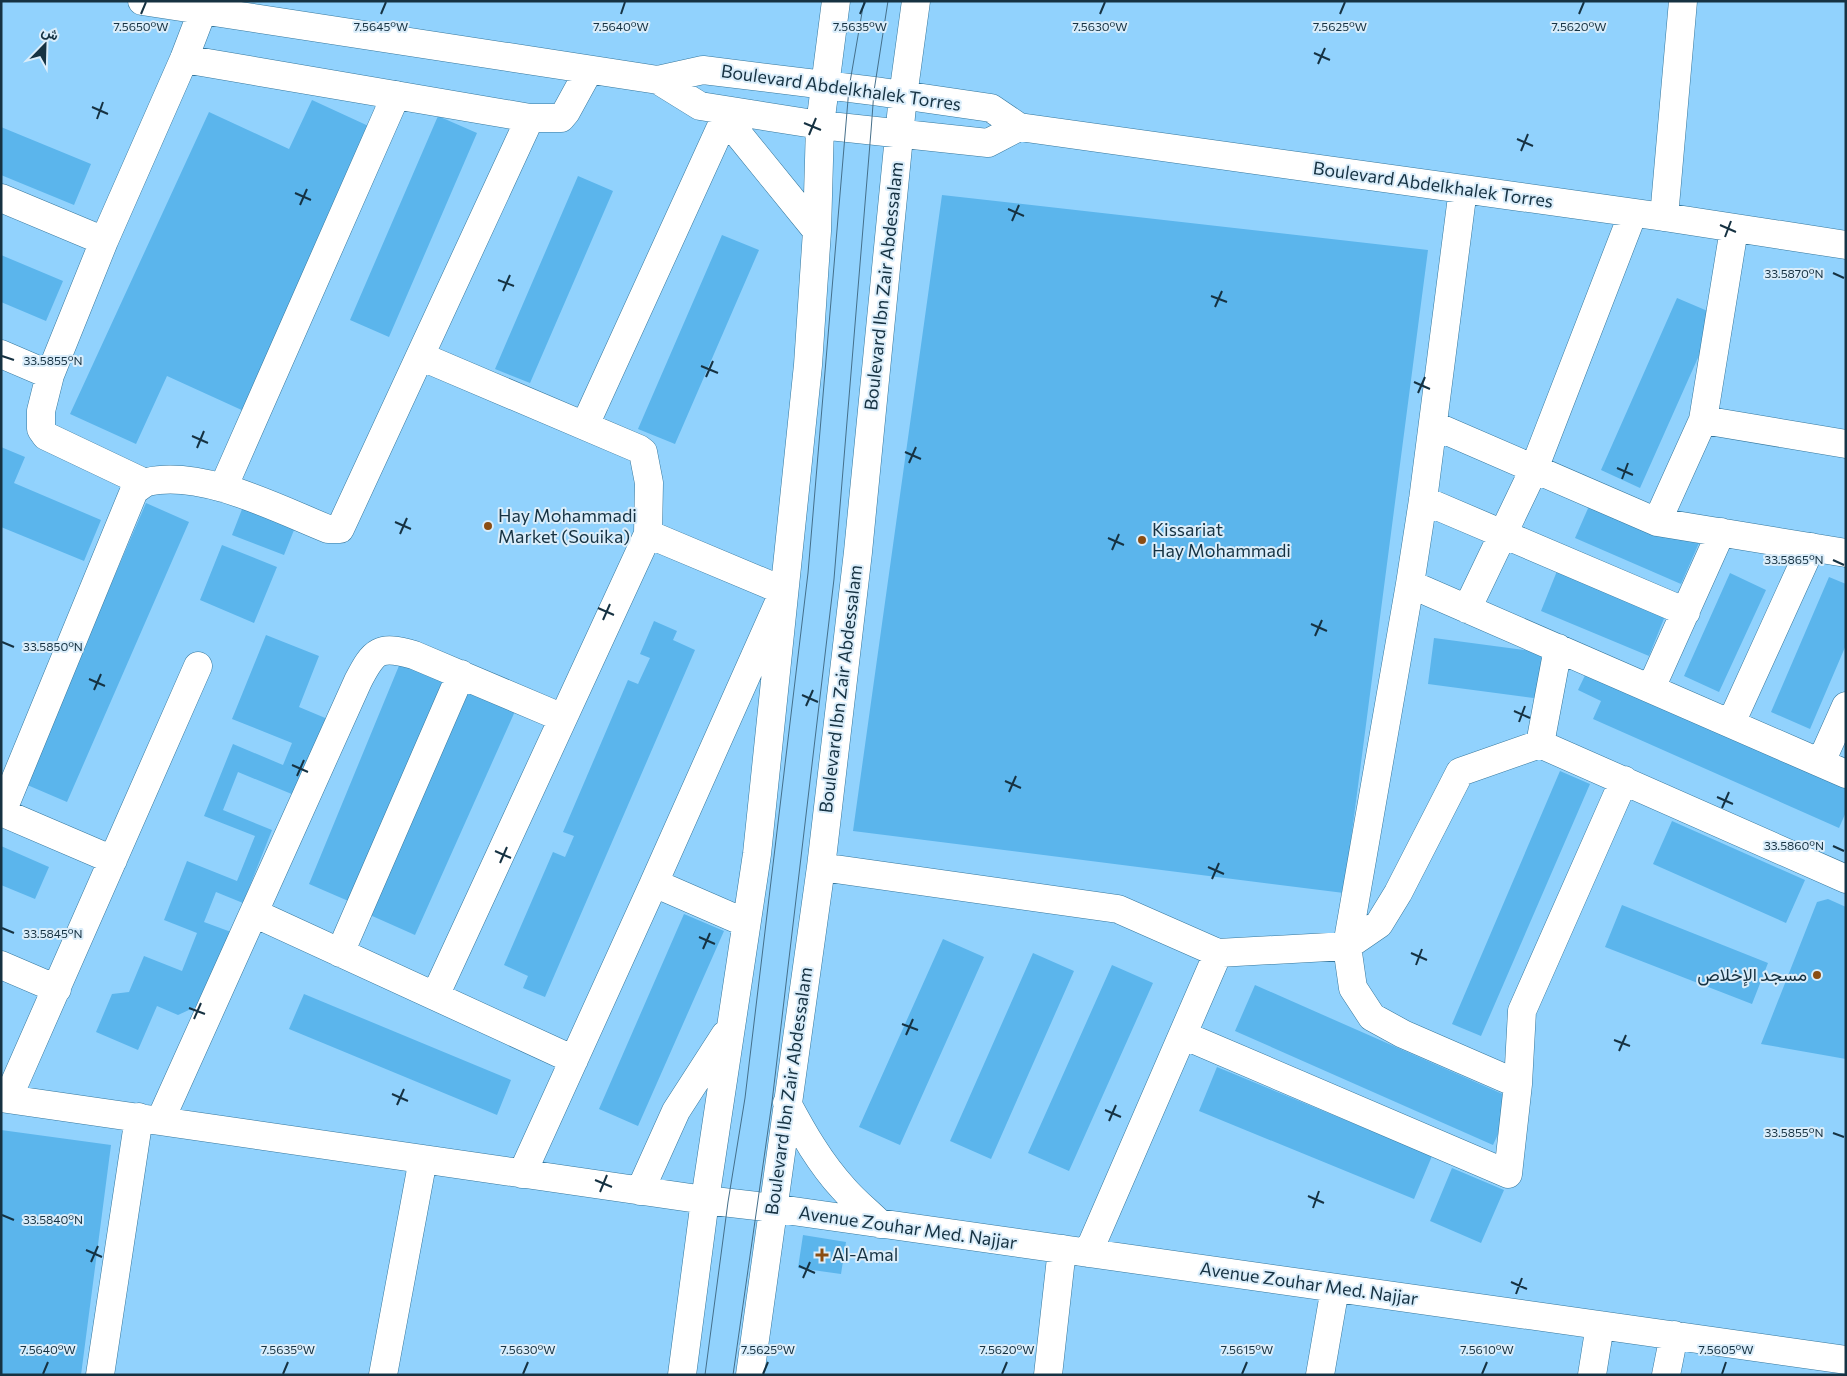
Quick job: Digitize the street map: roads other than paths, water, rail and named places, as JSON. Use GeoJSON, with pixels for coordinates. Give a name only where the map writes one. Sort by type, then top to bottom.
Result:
{"type":"FeatureCollection","features":[{"type":"Feature","properties":{"kind":"street","name":"Boulevard Abdelkhalek Torres"},"geometry":{"type":"LineString","coordinates":[[142,1],[202,12],[658,80],[703,70],[991,108],[1019,127],[1664,217],[1846,245]]}},
{"type":"Feature","properties":{"kind":"street"},"geometry":{"type":"LineString","coordinates":[[682,1375],[705,1200],[757,854],[808,365],[818,231],[820,125],[836,1]]}},
{"type":"Feature","properties":{"kind":"street","name":"Boulevard Ibn Zair Abdessalam"},"geometry":{"type":"LineString","coordinates":[[750,1375],[820,867],[858,552],[898,134],[916,1]]}},
{"type":"Feature","properties":{"kind":"street"},"geometry":{"type":"LineString","coordinates":[[1664,217],[1683,1]]}},
{"type":"Feature","properties":{"kind":"street"},"geometry":{"type":"LineString","coordinates":[[145,483],[46,436],[41,429],[40,411],[50,375],[104,241],[184,59],[202,12]]}},
{"type":"Feature","properties":{"kind":"street"},"geometry":{"type":"LineString","coordinates":[[184,59],[530,118],[561,118],[589,70]]}},
{"type":"Feature","properties":{"kind":"street","name":"Boulevard Abdelkhalek Torres"},"geometry":{"type":"LineString","coordinates":[[658,80],[700,106],[721,113],[988,143],[1019,127]]}},
{"type":"Feature","properties":{"kind":"street"},"geometry":{"type":"LineString","coordinates":[[223,488],[396,95]]}},
{"type":"Feature","properties":{"kind":"street"},"geometry":{"type":"LineString","coordinates":[[585,425],[721,113],[818,231]]}},
{"type":"Feature","properties":{"kind":"street"},"geometry":{"type":"LineString","coordinates":[[113,860],[2,812],[134,491],[145,483],[170,480],[198,483],[223,488],[249,497],[328,529],[340,528],[530,118]]}},
{"type":"Feature","properties":{"kind":"street"},"geometry":{"type":"LineString","coordinates":[[1463,189],[1423,500],[1347,946],[1353,988],[1372,1017],[1403,1034],[1518,1084]]}},
{"type":"Feature","properties":{"kind":"street"},"geometry":{"type":"LineString","coordinates":[[1,198],[104,241]]}},
{"type":"Feature","properties":{"kind":"street"},"geometry":{"type":"LineString","coordinates":[[1466,609],[1534,469],[1633,213]]}},
{"type":"Feature","properties":{"kind":"street"},"geometry":{"type":"LineString","coordinates":[[1657,522],[1703,420],[1734,229]]}},
{"type":"Feature","properties":{"kind":"street"},"geometry":{"type":"LineString","coordinates":[[1,354],[50,375]]}},
{"type":"Feature","properties":{"kind":"street"},"geometry":{"type":"LineString","coordinates":[[420,356],[633,445],[644,452],[649,483],[648,534],[435,996]]}},
{"type":"Feature","properties":{"kind":"street"},"geometry":{"type":"LineString","coordinates":[[1703,420],[1846,444]]}},
{"type":"Feature","properties":{"kind":"street"},"geometry":{"type":"LineString","coordinates":[[1433,426],[1657,522],[1846,553]]}},
{"type":"Feature","properties":{"kind":"street"},"geometry":{"type":"LineString","coordinates":[[1423,500],[1686,612]]}},
{"type":"Feature","properties":{"kind":"street"},"geometry":{"type":"LineString","coordinates":[[1651,688],[1721,532]]}},
{"type":"Feature","properties":{"kind":"street"},"geometry":{"type":"LineString","coordinates":[[648,534],[784,591]]}},
{"type":"Feature","properties":{"kind":"street"},"geometry":{"type":"LineString","coordinates":[[1731,722],[1812,547]]}},
{"type":"Feature","properties":{"kind":"street"},"geometry":{"type":"LineString","coordinates":[[1410,584],[1731,722],[1846,774]]}},
{"type":"Feature","properties":{"kind":"street"},"geometry":{"type":"LineString","coordinates":[[522,1174],[784,591]]}},
{"type":"Feature","properties":{"kind":"street"},"geometry":{"type":"LineString","coordinates":[[1540,744],[1558,648]]}},
{"type":"Feature","properties":{"kind":"street"},"geometry":{"type":"LineString","coordinates":[[100,1375],[149,1119],[254,913],[369,660],[380,652],[392,649],[414,655],[563,718]]}},
{"type":"Feature","properties":{"kind":"street"},"geometry":{"type":"LineString","coordinates":[[4,1098],[57,989],[198,666]]}},
{"type":"Feature","properties":{"kind":"street"},"geometry":{"type":"LineString","coordinates":[[340,952],[461,674]]}},
{"type":"Feature","properties":{"kind":"street"},"geometry":{"type":"LineString","coordinates":[[1821,762],[1846,706]]}},
{"type":"Feature","properties":{"kind":"street"},"geometry":{"type":"LineString","coordinates":[[820,867],[1118,909],[1218,953],[1347,946],[1379,924],[1398,893],[1460,772],[1540,744],[1846,879]]}},
{"type":"Feature","properties":{"kind":"street"},"geometry":{"type":"LineString","coordinates":[[1183,1035],[1508,1174],[1518,1084],[1522,1011],[1624,780]]}},
{"type":"Feature","properties":{"kind":"street"},"geometry":{"type":"LineString","coordinates":[[654,883],[746,923]]}},
{"type":"Feature","properties":{"kind":"street"},"geometry":{"type":"LineString","coordinates":[[254,913],[574,1060]]}},
{"type":"Feature","properties":{"kind":"street"},"geometry":{"type":"LineString","coordinates":[[1048,1375],[1075,1251],[1183,1035],[1218,953]]}},
{"type":"Feature","properties":{"kind":"street"},"geometry":{"type":"LineString","coordinates":[[1,964],[57,989]]}},
{"type":"Feature","properties":{"kind":"street"},"geometry":{"type":"LineString","coordinates":[[640,1191],[676,1111],[730,1028]]}},
{"type":"Feature","properties":{"kind":"street","name":"Avenue Zouhar Med. Najjar"},"geometry":{"type":"LineString","coordinates":[[4,1098],[640,1191],[1846,1360]]}},
{"type":"Feature","properties":{"kind":"street"},"geometry":{"type":"LineString","coordinates":[[787,1103],[826,1168],[843,1188],[880,1224]]}},
{"type":"Feature","properties":{"kind":"street"},"geometry":{"type":"LineString","coordinates":[[383,1375],[423,1159]]}},
{"type":"Feature","properties":{"kind":"street"},"geometry":{"type":"LineString","coordinates":[[1320,1375],[1335,1288]]}},
{"type":"Feature","properties":{"kind":"street"},"geometry":{"type":"LineString","coordinates":[[1592,1375],[1600,1325]]}},
{"type":"Feature","properties":{"kind":"street"},"geometry":{"type":"LineString","coordinates":[[1666,1375],[1674,1335]]}},
{"type":"Feature","properties":{"kind":"tram line"},"geometry":{"type":"LineString","coordinates":[[705,1375],[728,1202],[745,1098],[808,573],[849,88],[864,1]]}},
{"type":"Feature","properties":{"kind":"tram line"},"geometry":{"type":"LineString","coordinates":[[733,1375],[772,1102],[834,579],[874,91],[888,1]]}},
{"type":"Feature","properties":{"kind":"place","name":"Hay Mohammadi Market (Souika)"},"geometry":{"type":"Point","coordinates":[488,526]}},
{"type":"Feature","properties":{"kind":"place","name":"Kissariat Hay Mohammadi"},"geometry":{"type":"Point","coordinates":[1142,540]}},
{"type":"Feature","properties":{"kind":"place","name":"مسجد الإخلاص"},"geometry":{"type":"Point","coordinates":[1817,975]}},
{"type":"Feature","properties":{"kind":"place","name":"Al-Amal"},"geometry":{"type":"Point","coordinates":[822,1255]}}]}
